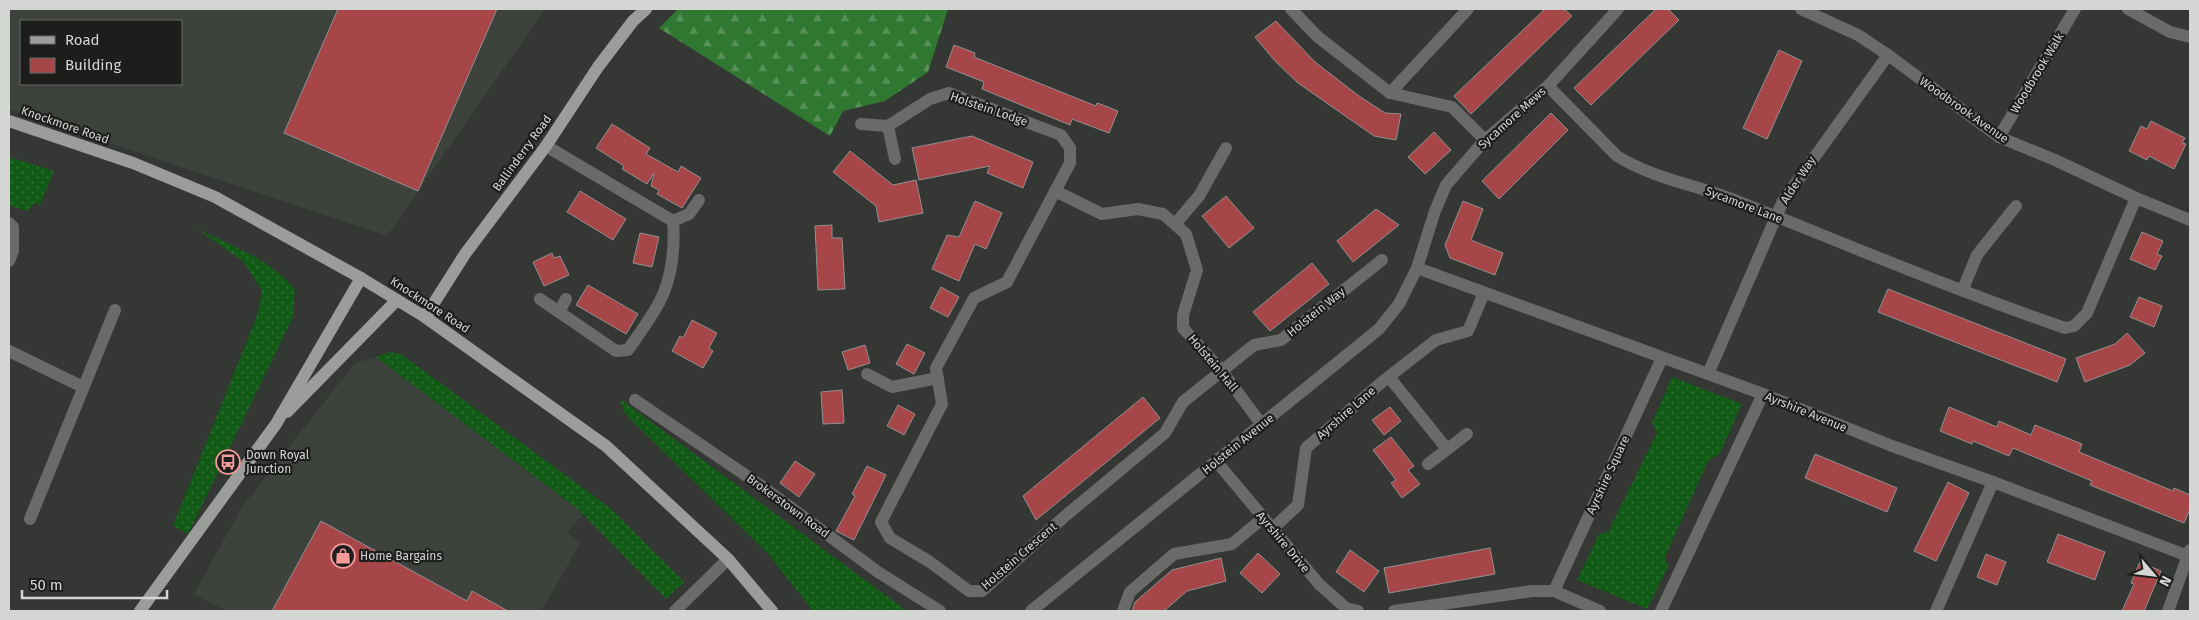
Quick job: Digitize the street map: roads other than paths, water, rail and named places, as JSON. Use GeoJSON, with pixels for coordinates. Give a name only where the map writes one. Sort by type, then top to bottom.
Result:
{"type":"FeatureCollection","features":[{"type":"Feature","properties":{"kind":"main road","name":"Ballinderry Road"},"geometry":{"type":"LineString","coordinates":[[425,317],[465,254],[546,146],[598,67],[633,21],[646,9]]}},
{"type":"Feature","properties":{"kind":"main road","name":"Knockmore Road"},"geometry":{"type":"LineString","coordinates":[[9,121],[132,163],[214,196],[361,278],[425,317],[606,446],[728,559],[772,611]]}},
{"type":"Feature","properties":{"kind":"main road"},"geometry":{"type":"LineString","coordinates":[[140,611],[276,424],[361,278]]}},
{"type":"Feature","properties":{"kind":"main road"},"geometry":{"type":"LineString","coordinates":[[276,424],[397,300]]}},
{"type":"Feature","properties":{"kind":"street"},"geometry":{"type":"LineString","coordinates":[[1290,9],[1318,37],[1390,93],[1452,107],[1485,140]]}},
{"type":"Feature","properties":{"kind":"street"},"geometry":{"type":"LineString","coordinates":[[1390,93],[1468,9]]}},
{"type":"Feature","properties":{"kind":"street","name":"Sycamore Mews"},"geometry":{"type":"LineString","coordinates":[[1417,268],[1435,211],[1446,185],[1485,140],[1548,86],[1618,9]]}},
{"type":"Feature","properties":{"kind":"street","name":"Woodbrook Avenue"},"geometry":{"type":"LineString","coordinates":[[1802,9],[1858,35],[1999,137],[2190,220]]}},
{"type":"Feature","properties":{"kind":"street","name":"Woodbrook Walk"},"geometry":{"type":"LineString","coordinates":[[1999,137],[2075,9]]}},
{"type":"Feature","properties":{"kind":"street"},"geometry":{"type":"LineString","coordinates":[[2128,9],[2170,32],[2190,38]]}},
{"type":"Feature","properties":{"kind":"street","name":"Alder Way"},"geometry":{"type":"LineString","coordinates":[[1708,374],[1790,190],[1888,55]]}},
{"type":"Feature","properties":{"kind":"street","name":"Sycamore Lane"},"geometry":{"type":"LineString","coordinates":[[1548,86],[1617,156],[1630,165],[1664,178],[1731,198],[1776,218],[2065,328],[2074,326],[2087,313],[2136,198]]}},
{"type":"Feature","properties":{"kind":"street","name":"Holstein Lodge"},"geometry":{"type":"LineString","coordinates":[[888,126],[930,99],[949,93],[1020,118],[1061,135],[1070,148],[1070,162],[1055,191]]}},
{"type":"Feature","properties":{"kind":"street"},"geometry":{"type":"LineString","coordinates":[[860,124],[888,126],[895,159]]}},
{"type":"Feature","properties":{"kind":"street"},"geometry":{"type":"LineString","coordinates":[[546,146],[673,221]]}},
{"type":"Feature","properties":{"kind":"street"},"geometry":{"type":"LineString","coordinates":[[1055,191],[1102,214],[1138,209],[1163,214],[1176,223],[1199,196],[1226,148]]}},
{"type":"Feature","properties":{"kind":"street","name":"Holstein Crescent"},"geometry":{"type":"LineString","coordinates":[[1055,191],[1007,282],[974,298],[936,368],[942,404],[881,522],[890,538],[930,562],[969,591],[982,591],[1064,517],[1165,433],[1183,402],[1222,371]]}},
{"type":"Feature","properties":{"kind":"street"},"geometry":{"type":"LineString","coordinates":[[673,221],[689,214],[699,200]]}},
{"type":"Feature","properties":{"kind":"street"},"geometry":{"type":"LineString","coordinates":[[1963,289],[1977,255],[2016,206]]}},
{"type":"Feature","properties":{"kind":"street"},"geometry":{"type":"LineString","coordinates":[[540,299],[616,351],[628,350],[660,301],[665,288],[674,243],[673,221]]}},
{"type":"Feature","properties":{"kind":"street"},"geometry":{"type":"LineString","coordinates":[[9,223],[13,227],[13,251],[9,261]]}},
{"type":"Feature","properties":{"kind":"street","name":"Holstein Hall"},"geometry":{"type":"LineString","coordinates":[[1176,223],[1186,234],[1197,270],[1183,315],[1183,328],[1222,371],[1262,425]]}},
{"type":"Feature","properties":{"kind":"street","name":"Holstein Way"},"geometry":{"type":"LineString","coordinates":[[1222,371],[1254,345],[1281,340],[1382,260]]}},
{"type":"Feature","properties":{"kind":"street","name":"Ayrshire Avenue"},"geometry":{"type":"LineString","coordinates":[[1417,268],[1763,394],[1892,446],[2189,553]]}},
{"type":"Feature","properties":{"kind":"street","name":"Holstein Avenue"},"geometry":{"type":"LineString","coordinates":[[1039,609],[1216,461],[1379,329],[1399,304],[1417,268]]}},
{"type":"Feature","properties":{"kind":"street","name":"Ayrshire Lane"},"geometry":{"type":"LineString","coordinates":[[1272,529],[1298,505],[1306,448],[1436,340],[1468,331],[1484,293]]}},
{"type":"Feature","properties":{"kind":"street"},"geometry":{"type":"LineString","coordinates":[[559,312],[566,299]]}},
{"type":"Feature","properties":{"kind":"street"},"geometry":{"type":"LineString","coordinates":[[30,519],[115,310]]}},
{"type":"Feature","properties":{"kind":"street"},"geometry":{"type":"LineString","coordinates":[[9,351],[83,387]]}},
{"type":"Feature","properties":{"kind":"street","name":"Ayrshire Square"},"geometry":{"type":"LineString","coordinates":[[1554,592],[1662,358]]}},
{"type":"Feature","properties":{"kind":"street"},"geometry":{"type":"LineString","coordinates":[[867,374],[892,387],[938,378]]}},
{"type":"Feature","properties":{"kind":"street","name":"Ayrshire Lane"},"geometry":{"type":"LineString","coordinates":[[1389,378],[1447,449]]}},
{"type":"Feature","properties":{"kind":"street"},"geometry":{"type":"LineString","coordinates":[[1661,611],[1763,394]]}},
{"type":"Feature","properties":{"kind":"street","name":"Brokerstown Road"},"geometry":{"type":"LineString","coordinates":[[635,400],[763,487],[878,572],[940,611]]}},
{"type":"Feature","properties":{"kind":"street"},"geometry":{"type":"LineString","coordinates":[[1428,464],[1467,434]]}},
{"type":"Feature","properties":{"kind":"street","name":"Ayrshire Drive"},"geometry":{"type":"LineString","coordinates":[[1216,461],[1320,584],[1346,608],[1358,611]]}},
{"type":"Feature","properties":{"kind":"street"},"geometry":{"type":"LineString","coordinates":[[1936,611],[1993,482]]}},
{"type":"Feature","properties":{"kind":"street"},"geometry":{"type":"LineString","coordinates":[[1123,611],[1130,592],[1174,554],[1232,544],[1263,518]]}},
{"type":"Feature","properties":{"kind":"street"},"geometry":{"type":"LineString","coordinates":[[2168,611],[2189,553]]}},
{"type":"Feature","properties":{"kind":"street"},"geometry":{"type":"LineString","coordinates":[[675,611],[728,559]]}},
{"type":"Feature","properties":{"kind":"street"},"geometry":{"type":"LineString","coordinates":[[1394,611],[1420,609],[1532,591],[1554,592],[1600,611]]}},
{"type":"Feature","properties":{"kind":"place","name":"Down Royal Junction"},"geometry":{"type":"Point","coordinates":[228,462]}},
{"type":"Feature","properties":{"kind":"place","name":"Home Bargains"},"geometry":{"type":"Point","coordinates":[343,556]}}]}
